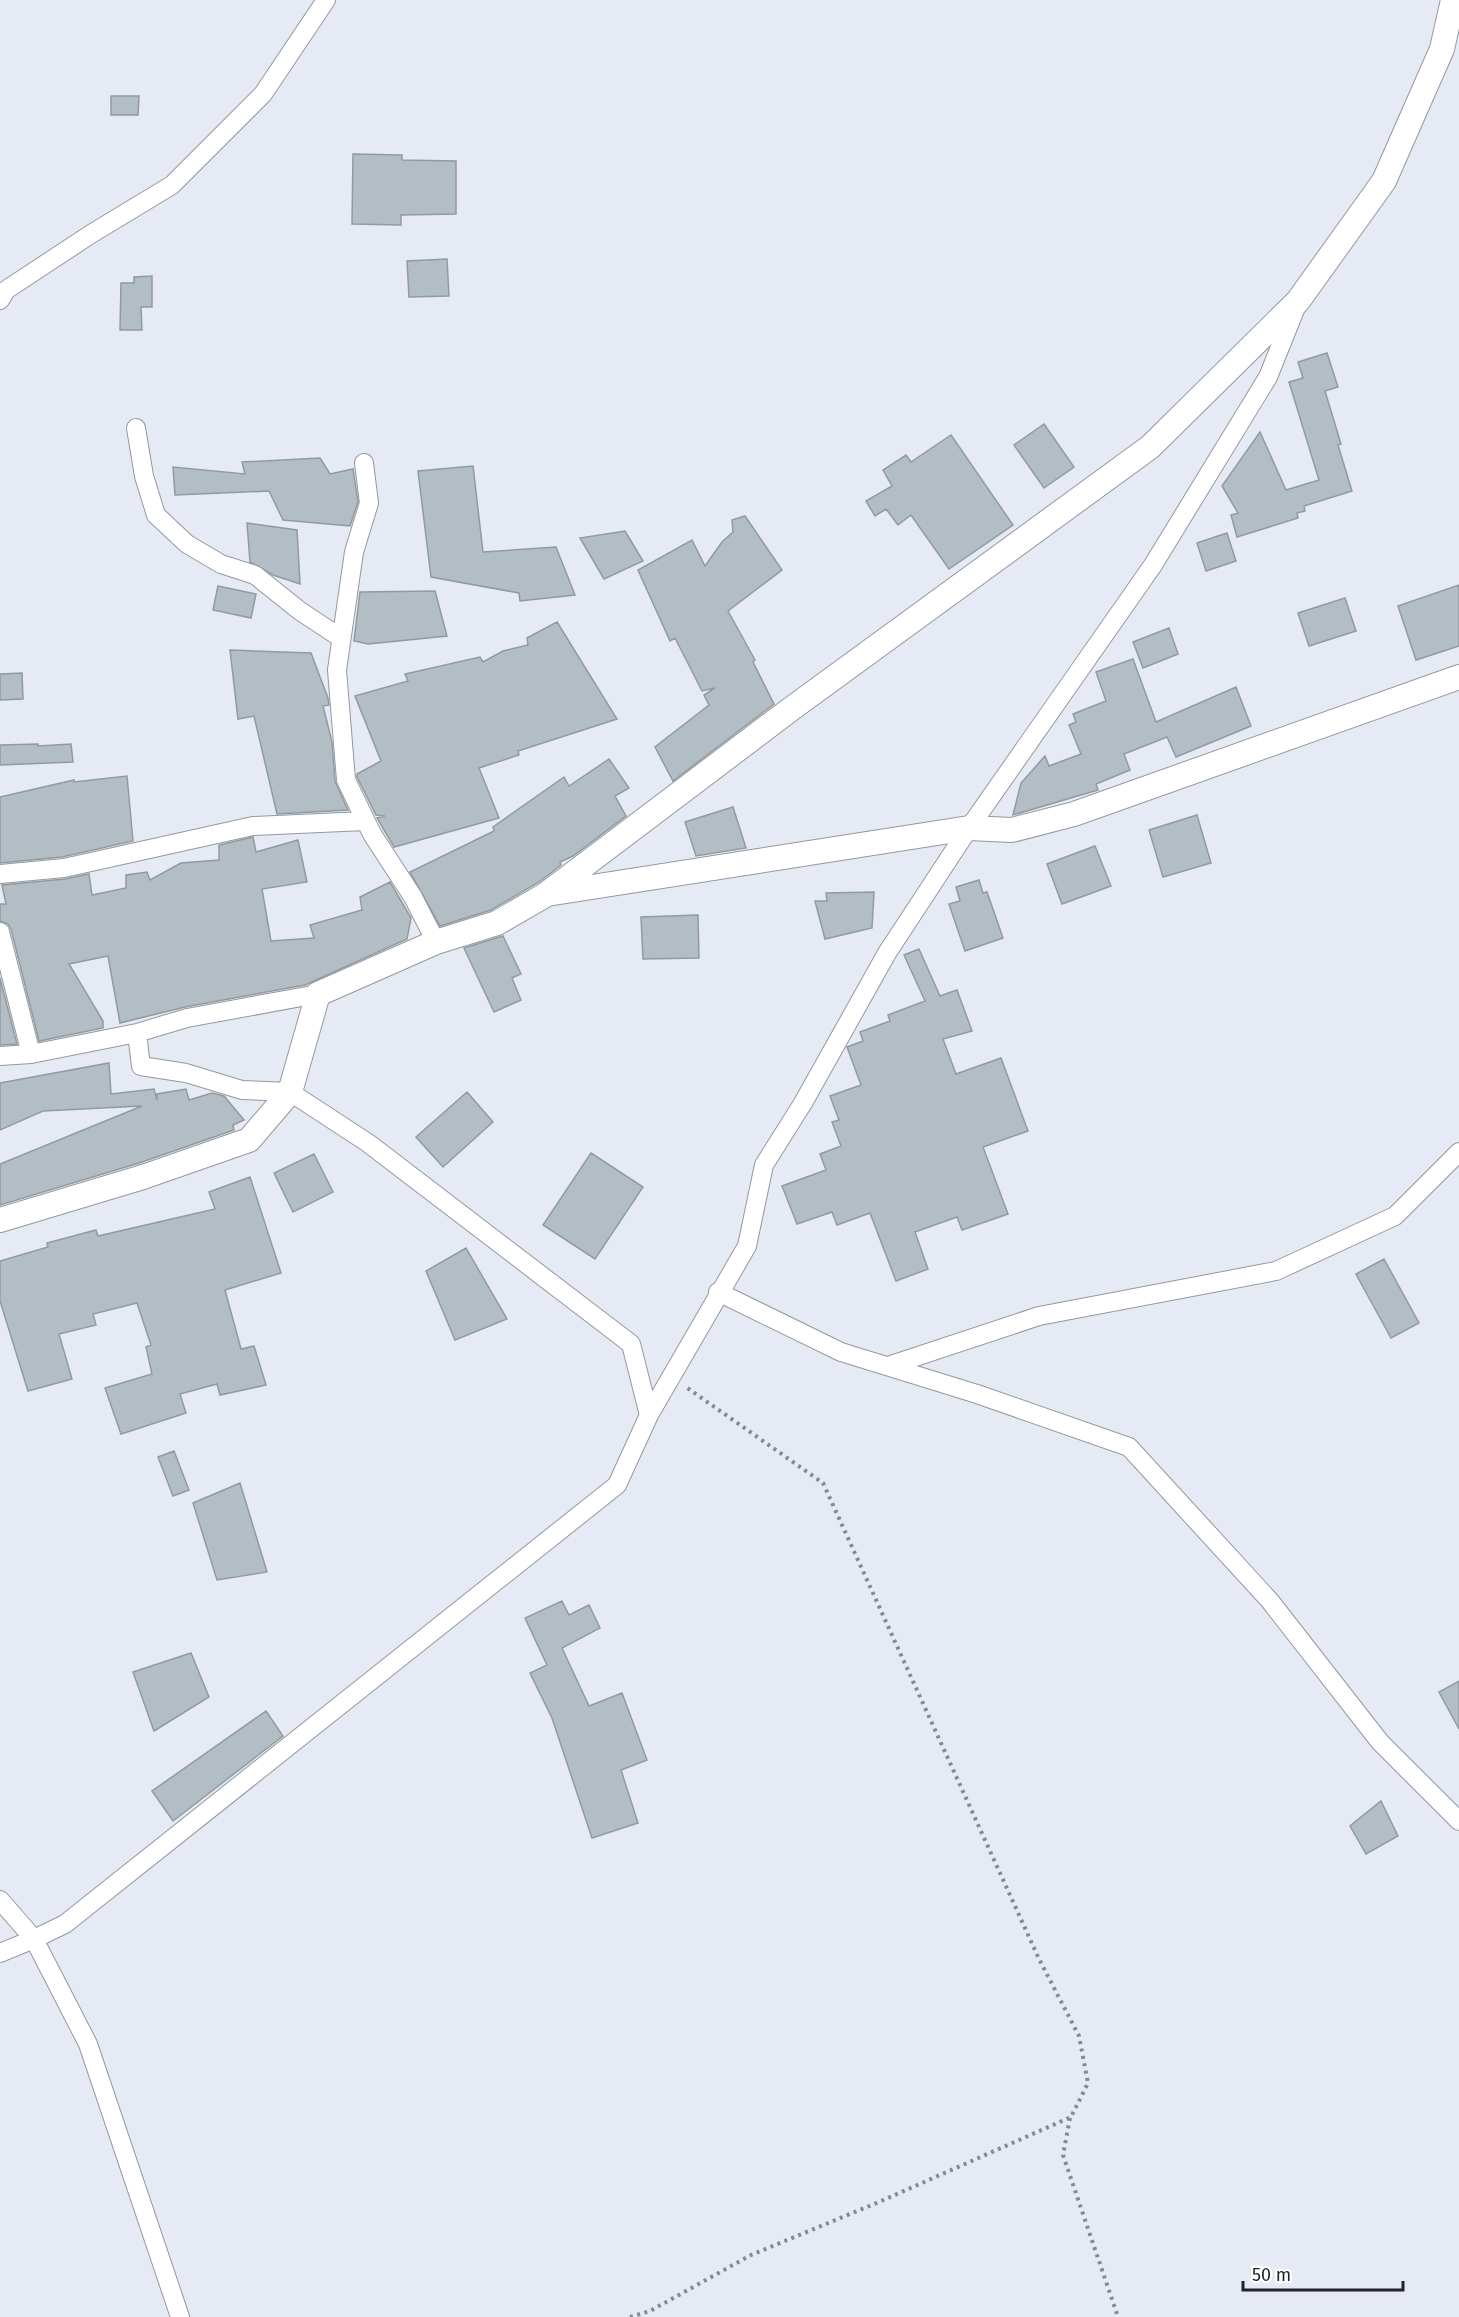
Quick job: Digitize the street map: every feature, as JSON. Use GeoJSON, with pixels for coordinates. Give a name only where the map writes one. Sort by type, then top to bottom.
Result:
{"type":"FeatureCollection","features":[{"type":"Feature","properties":{"kind":"street"},"geometry":{"type":"LineString","coordinates":[[0,300],[6,290],[43,265],[172,185],[262,94],[326,0]]}},
{"type":"Feature","properties":{"kind":"street"},"geometry":{"type":"LineString","coordinates":[[0,1056],[31,1054],[137,1033],[187,1018],[318,994],[436,942],[497,923],[548,894],[791,709],[1150,447],[1298,301],[1384,181],[1442,49],[1453,0]]}},
{"type":"Feature","properties":{"kind":"street"},"geometry":{"type":"LineString","coordinates":[[0,1953],[65,1924],[617,1485],[671,1376],[718,1292],[747,1246],[764,1165],[803,1103],[887,953],[969,828],[1153,565],[1268,377],[1298,301]]}},
{"type":"Feature","properties":{"kind":"street"},"geometry":{"type":"LineString","coordinates":[[136,428],[144,476],[156,515],[187,544],[220,564],[255,575],[300,611],[341,638]]}},
{"type":"Feature","properties":{"kind":"street"},"geometry":{"type":"LineString","coordinates":[[364,463],[369,503],[354,552],[337,670],[346,780],[365,821],[413,897],[436,942]]}},
{"type":"Feature","properties":{"kind":"street"},"geometry":{"type":"LineString","coordinates":[[548,894],[969,828],[1012,830],[1074,814],[1459,677]]}},
{"type":"Feature","properties":{"kind":"street"},"geometry":{"type":"LineString","coordinates":[[0,874],[64,868],[253,826],[365,821]]}},
{"type":"Feature","properties":{"kind":"street"},"geometry":{"type":"LineString","coordinates":[[0,932],[31,1054]]}},
{"type":"Feature","properties":{"kind":"street"},"geometry":{"type":"LineString","coordinates":[[0,1220],[143,1177],[249,1140],[290,1092],[318,994]]}},
{"type":"Feature","properties":{"kind":"street"},"geometry":{"type":"LineString","coordinates":[[137,1033],[141,1066],[186,1073],[242,1090],[290,1092],[368,1143],[631,1344],[650,1415]]}},
{"type":"Feature","properties":{"kind":"street"},"geometry":{"type":"LineString","coordinates":[[888,1366],[1039,1316],[1276,1271],[1395,1216],[1459,1152]]}},
{"type":"Feature","properties":{"kind":"street"},"geometry":{"type":"LineString","coordinates":[[718,1292],[841,1352],[1129,1447],[1270,1601],[1380,1742],[1459,1821]]}},
{"type":"Feature","properties":{"kind":"street"},"geometry":{"type":"LineString","coordinates":[[0,1900],[34,1939],[88,2044],[180,2317]]}},
{"type":"Feature","properties":{"kind":"path"},"geometry":{"type":"LineString","coordinates":[[671,1376],[823,1483],[1039,1959],[1079,2036],[1088,2083],[1071,2117],[1063,2155],[1118,2317]]}},
{"type":"Feature","properties":{"kind":"path"},"geometry":{"type":"LineString","coordinates":[[630,2317],[650,2311],[752,2255],[1071,2117]]}},
{"type":"Feature","properties":{"kind":"building"},"geometry":{"type":"Polygon","coordinates":[[[111,96],[139,96],[138,115],[111,115],[111,96]]]}},
{"type":"Feature","properties":{"kind":"building"},"geometry":{"type":"Polygon","coordinates":[[[353,154],[402,155],[402,160],[456,161],[456,214],[401,215],[401,225],[352,224],[353,154]]]}},
{"type":"Feature","properties":{"kind":"building"},"geometry":{"type":"Polygon","coordinates":[[[447,259],[449,296],[409,297],[407,261],[447,259]]]}},
{"type":"Feature","properties":{"kind":"building"},"geometry":{"type":"Polygon","coordinates":[[[152,276],[152,307],[141,307],[142,330],[120,330],[121,283],[134,283],[134,277],[152,276]]]}},
{"type":"Feature","properties":{"kind":"building"},"geometry":{"type":"Polygon","coordinates":[[[1327,353],[1338,387],[1325,391],[1352,491],[1304,506],[1305,511],[1297,513],[1298,518],[1237,537],[1231,515],[1238,513],[1222,486],[1260,432],[1286,490],[1319,480],[1289,382],[1303,378],[1298,362],[1327,353]]]}},
{"type":"Feature","properties":{"kind":"building"},"geometry":{"type":"Polygon","coordinates":[[[1044,424],[1074,467],[1044,488],[1014,445],[1044,424]]]}},
{"type":"Feature","properties":{"kind":"building"},"geometry":{"type":"Polygon","coordinates":[[[951,435],[1013,525],[949,569],[911,515],[898,525],[886,509],[875,516],[866,501],[892,486],[883,470],[906,455],[911,462],[951,435]]]}},
{"type":"Feature","properties":{"kind":"building"},"geometry":{"type":"Polygon","coordinates":[[[320,458],[330,474],[353,469],[358,502],[350,526],[283,520],[269,491],[175,495],[173,467],[245,474],[242,462],[320,458]]]}},
{"type":"Feature","properties":{"kind":"building"},"geometry":{"type":"Polygon","coordinates":[[[473,466],[483,552],[556,547],[575,595],[520,601],[519,593],[431,577],[418,471],[473,466]]]}},
{"type":"Feature","properties":{"kind":"building"},"geometry":{"type":"Polygon","coordinates":[[[745,516],[782,570],[728,611],[755,660],[753,662],[774,704],[673,781],[655,747],[709,705],[704,695],[715,688],[702,691],[675,638],[670,641],[638,570],[692,540],[705,566],[722,542],[733,532],[732,520],[745,516]]]}},
{"type":"Feature","properties":{"kind":"building"},"geometry":{"type":"Polygon","coordinates":[[[247,523],[297,530],[300,584],[273,575],[250,562],[247,523]]]}},
{"type":"Feature","properties":{"kind":"building"},"geometry":{"type":"Polygon","coordinates":[[[625,531],[643,561],[604,579],[580,538],[625,531]]]}},
{"type":"Feature","properties":{"kind":"building"},"geometry":{"type":"Polygon","coordinates":[[[1227,533],[1236,561],[1206,571],[1197,543],[1227,533]]]}},
{"type":"Feature","properties":{"kind":"building"},"geometry":{"type":"Polygon","coordinates":[[[1459,585],[1459,646],[1416,660],[1398,606],[1459,585]]]}},
{"type":"Feature","properties":{"kind":"building"},"geometry":{"type":"Polygon","coordinates":[[[218,586],[256,594],[251,618],[213,610],[218,586]]]}},
{"type":"Feature","properties":{"kind":"building"},"geometry":{"type":"Polygon","coordinates":[[[435,591],[447,636],[368,644],[354,641],[360,592],[435,591]]]}},
{"type":"Feature","properties":{"kind":"building"},"geometry":{"type":"Polygon","coordinates":[[[1345,598],[1356,631],[1309,646],[1298,613],[1345,598]]]}},
{"type":"Feature","properties":{"kind":"building"},"geometry":{"type":"Polygon","coordinates":[[[557,622],[617,719],[518,751],[519,755],[479,768],[499,818],[394,847],[377,818],[385,816],[376,815],[357,777],[357,774],[381,761],[355,696],[408,681],[405,674],[480,657],[483,662],[503,651],[528,645],[527,638],[557,622]]]}},
{"type":"Feature","properties":{"kind":"building"},"geometry":{"type":"Polygon","coordinates":[[[1169,628],[1178,654],[1143,668],[1133,642],[1169,628]]]}},
{"type":"Feature","properties":{"kind":"building"},"geometry":{"type":"Polygon","coordinates":[[[230,650],[311,653],[328,698],[329,705],[323,706],[332,742],[335,781],[348,810],[277,814],[254,716],[238,719],[230,650]]]}},
{"type":"Feature","properties":{"kind":"building"},"geometry":{"type":"Polygon","coordinates":[[[1133,659],[1156,722],[1236,687],[1251,726],[1176,757],[1167,737],[1124,754],[1130,770],[1096,784],[1098,790],[1013,815],[1021,783],[1045,756],[1049,766],[1081,754],[1069,725],[1076,722],[1073,714],[1106,701],[1096,672],[1133,659]]]}},
{"type":"Feature","properties":{"kind":"building"},"geometry":{"type":"Polygon","coordinates":[[[22,673],[23,699],[0,700],[0,674],[22,673]]]}},
{"type":"Feature","properties":{"kind":"building"},"geometry":{"type":"Polygon","coordinates":[[[38,744],[38,746],[71,744],[73,762],[0,765],[0,745],[38,744]]]}},
{"type":"Feature","properties":{"kind":"building"},"geometry":{"type":"Polygon","coordinates":[[[609,759],[629,788],[615,796],[626,816],[573,856],[560,862],[561,865],[539,882],[491,910],[440,926],[410,872],[494,831],[493,827],[564,777],[569,786],[609,759]]]}},
{"type":"Feature","properties":{"kind":"building"},"geometry":{"type":"Polygon","coordinates":[[[127,776],[133,841],[62,857],[0,863],[0,797],[74,780],[74,782],[127,776]]]}},
{"type":"Feature","properties":{"kind":"building"},"geometry":{"type":"Polygon","coordinates":[[[733,807],[746,848],[696,856],[685,822],[733,807]]]}},
{"type":"Feature","properties":{"kind":"building"},"geometry":{"type":"Polygon","coordinates":[[[1197,815],[1211,863],[1163,877],[1149,830],[1197,815]]]}},
{"type":"Feature","properties":{"kind":"building"},"geometry":{"type":"Polygon","coordinates":[[[253,837],[256,852],[298,840],[307,882],[262,889],[271,941],[314,938],[310,925],[362,910],[360,897],[390,882],[411,918],[407,939],[305,985],[185,1007],[120,1023],[108,956],[69,964],[103,1021],[103,1028],[39,1041],[11,929],[8,924],[0,921],[0,904],[6,904],[2,885],[65,879],[89,874],[92,895],[126,888],[126,875],[147,872],[150,880],[181,863],[219,860],[219,845],[253,837]]]}},
{"type":"Feature","properties":{"kind":"building"},"geometry":{"type":"Polygon","coordinates":[[[1095,846],[1111,886],[1062,904],[1047,864],[1095,846]]]}},
{"type":"Feature","properties":{"kind":"building"},"geometry":{"type":"Polygon","coordinates":[[[979,880],[983,893],[987,892],[1003,938],[965,951],[949,904],[960,901],[956,887],[979,880]]]}},
{"type":"Feature","properties":{"kind":"building"},"geometry":{"type":"Polygon","coordinates":[[[874,892],[872,928],[825,939],[815,901],[827,901],[826,893],[874,892]]]}},
{"type":"Feature","properties":{"kind":"building"},"geometry":{"type":"Polygon","coordinates":[[[698,915],[699,958],[643,959],[641,917],[698,915]]]}},
{"type":"Feature","properties":{"kind":"building"},"geometry":{"type":"Polygon","coordinates":[[[503,936],[521,974],[512,978],[521,1000],[494,1012],[464,948],[503,936]]]}},
{"type":"Feature","properties":{"kind":"building"},"geometry":{"type":"Polygon","coordinates":[[[919,949],[940,996],[957,990],[972,1031],[943,1039],[956,1074],[1001,1058],[1028,1131],[983,1147],[1008,1214],[962,1230],[957,1217],[915,1232],[928,1269],[896,1281],[870,1213],[837,1225],[832,1212],[797,1224],[782,1186],[826,1170],[820,1154],[841,1146],[832,1122],[839,1120],[830,1096],[861,1085],[847,1047],[863,1041],[860,1032],[890,1021],[888,1015],[925,1001],[904,955],[919,949]]]}},
{"type":"Feature","properties":{"kind":"building"},"geometry":{"type":"Polygon","coordinates":[[[0,978],[17,1044],[0,1045],[0,978]]]}},
{"type":"Feature","properties":{"kind":"building"},"geometry":{"type":"Polygon","coordinates":[[[109,1063],[111,1094],[154,1089],[157,1100],[157,1094],[186,1089],[189,1100],[212,1093],[224,1096],[244,1120],[233,1125],[234,1130],[139,1163],[0,1205],[0,1164],[142,1106],[43,1111],[0,1130],[0,1083],[109,1063]]]}},
{"type":"Feature","properties":{"kind":"building"},"geometry":{"type":"Polygon","coordinates":[[[467,1092],[493,1122],[443,1167],[416,1137],[467,1092]]]}},
{"type":"Feature","properties":{"kind":"building"},"geometry":{"type":"Polygon","coordinates":[[[591,1153],[643,1187],[595,1259],[543,1225],[591,1153]]]}},
{"type":"Feature","properties":{"kind":"building"},"geometry":{"type":"Polygon","coordinates":[[[314,1154],[333,1192],[293,1212],[274,1173],[314,1154]]]}},
{"type":"Feature","properties":{"kind":"building"},"geometry":{"type":"Polygon","coordinates":[[[250,1177],[281,1273],[225,1290],[241,1349],[254,1346],[266,1385],[220,1395],[217,1384],[180,1394],[186,1413],[121,1434],[105,1388],[152,1374],[146,1347],[151,1345],[137,1303],[93,1314],[96,1325],[59,1334],[72,1379],[28,1391],[0,1301],[0,1261],[48,1247],[47,1243],[96,1230],[98,1236],[215,1209],[209,1192],[250,1177]]]}},
{"type":"Feature","properties":{"kind":"building"},"geometry":{"type":"Polygon","coordinates":[[[466,1248],[507,1319],[455,1340],[426,1271],[466,1248]]]}},
{"type":"Feature","properties":{"kind":"building"},"geometry":{"type":"Polygon","coordinates":[[[1384,1259],[1419,1323],[1391,1338],[1356,1274],[1384,1259]]]}},
{"type":"Feature","properties":{"kind":"building"},"geometry":{"type":"Polygon","coordinates":[[[174,1451],[189,1490],[173,1496],[158,1457],[174,1451]]]}},
{"type":"Feature","properties":{"kind":"building"},"geometry":{"type":"Polygon","coordinates":[[[240,1483],[267,1572],[217,1580],[193,1503],[240,1483]]]}},
{"type":"Feature","properties":{"kind":"building"},"geometry":{"type":"Polygon","coordinates":[[[562,1601],[569,1615],[589,1605],[600,1628],[562,1648],[589,1706],[622,1693],[647,1760],[621,1770],[638,1823],[592,1838],[552,1718],[530,1673],[547,1665],[525,1618],[562,1601]]]}},
{"type":"Feature","properties":{"kind":"building"},"geometry":{"type":"Polygon","coordinates":[[[191,1653],[209,1697],[154,1731],[133,1672],[191,1653]]]}},
{"type":"Feature","properties":{"kind":"building"},"geometry":{"type":"Polygon","coordinates":[[[1459,1681],[1459,1729],[1439,1692],[1459,1681]]]}},
{"type":"Feature","properties":{"kind":"building"},"geometry":{"type":"Polygon","coordinates":[[[266,1711],[283,1736],[173,1821],[152,1791],[266,1711]]]}},
{"type":"Feature","properties":{"kind":"building"},"geometry":{"type":"Polygon","coordinates":[[[1381,1801],[1398,1836],[1366,1854],[1350,1826],[1381,1801]]]}}]}
